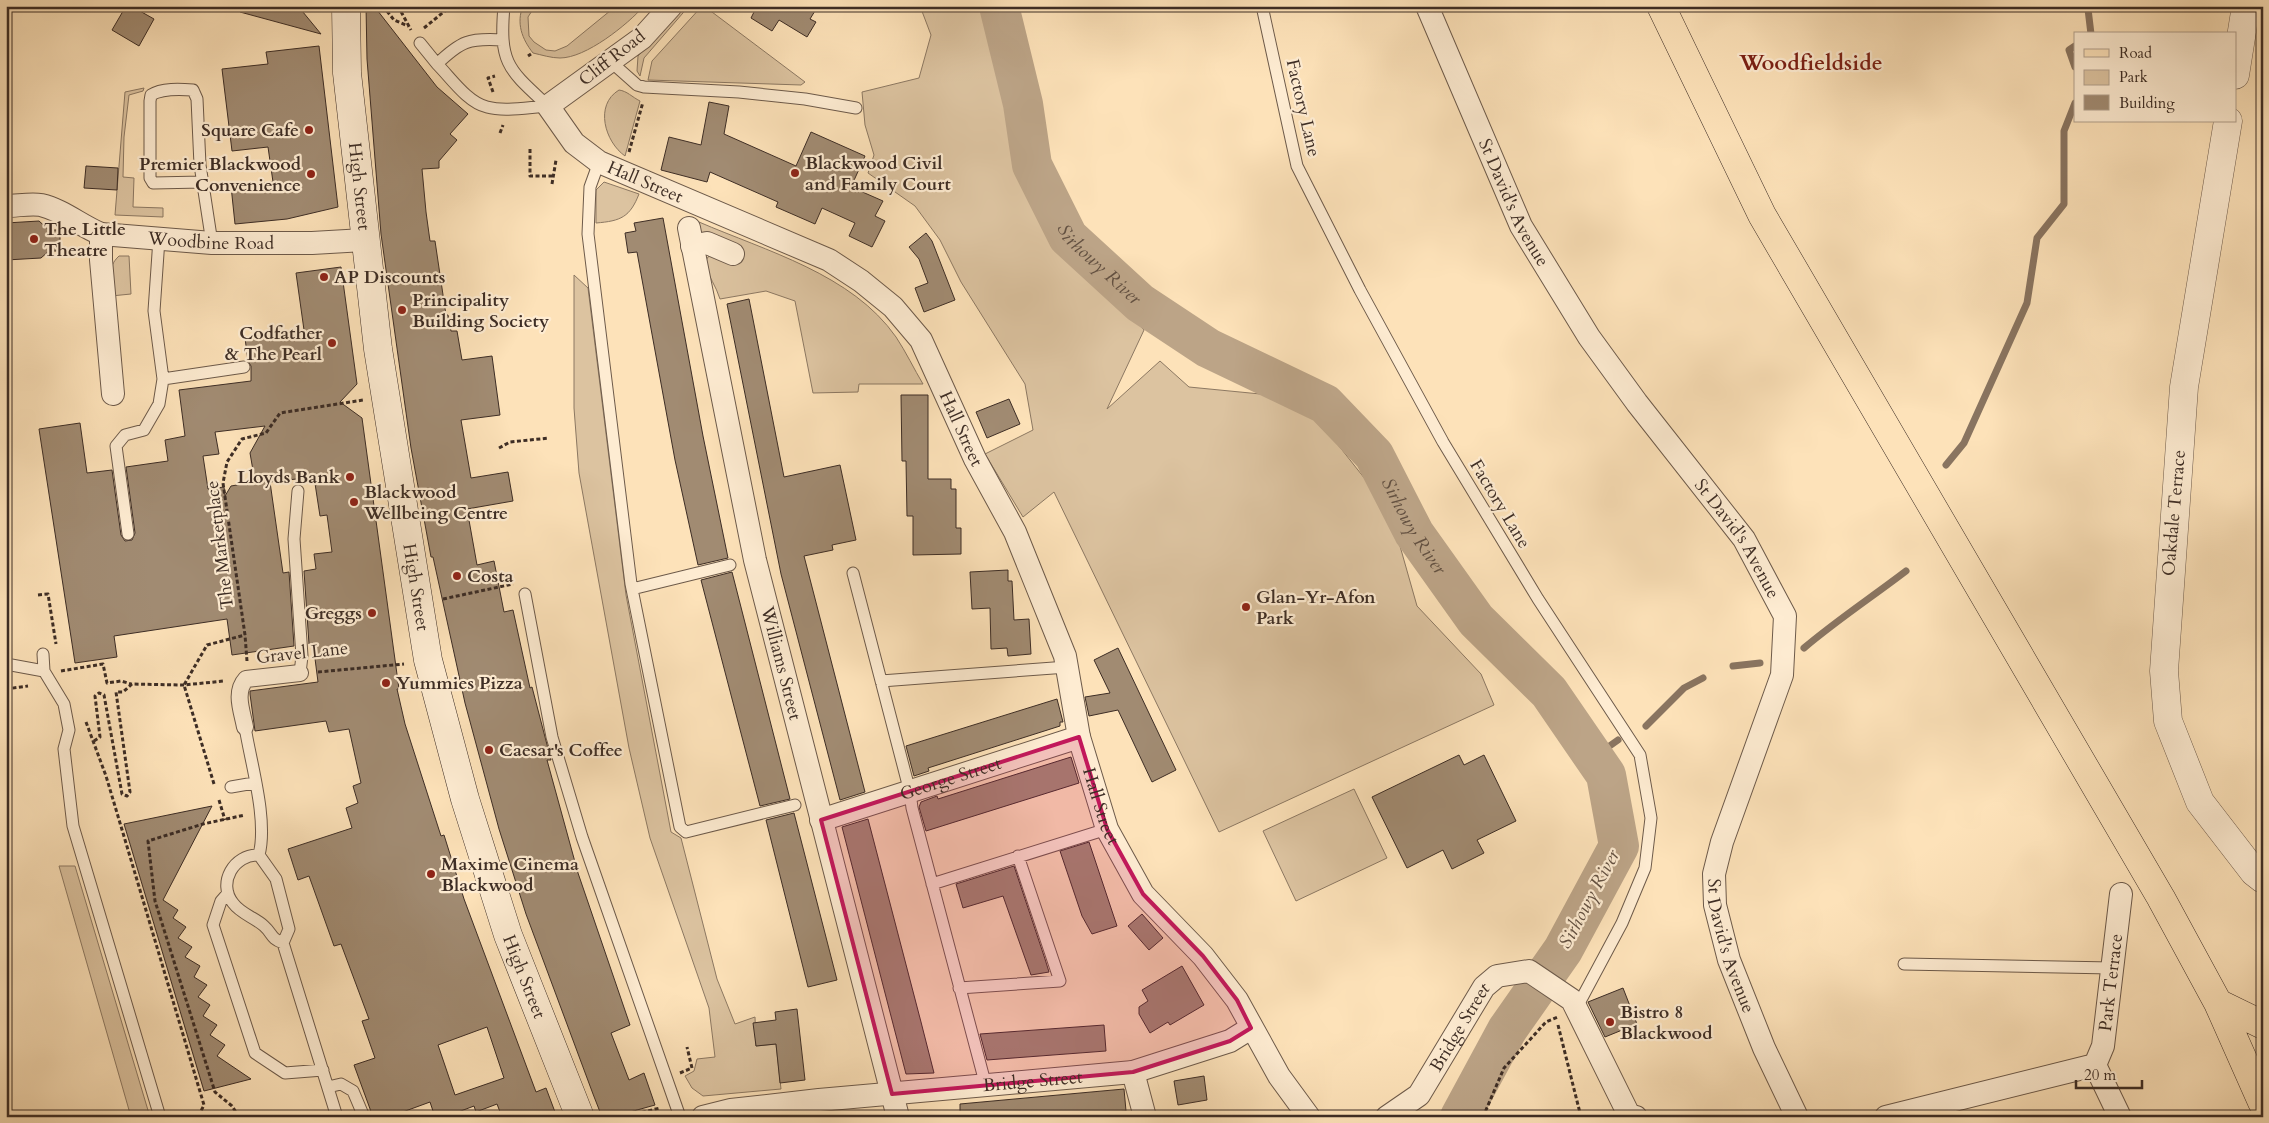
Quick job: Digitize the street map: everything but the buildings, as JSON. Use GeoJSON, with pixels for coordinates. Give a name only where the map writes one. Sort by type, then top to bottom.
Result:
{"type":"FeatureCollection","features":[{"type":"Feature","properties":{"kind":"main road","name":"High Street"},"geometry":{"type":"LineString","coordinates":[[346,6],[347,73],[364,240],[378,349],[428,660],[465,800],[508,935],[580,1117]]}},
{"type":"Feature","properties":{"kind":"main road"},"geometry":{"type":"LineString","coordinates":[[1661,6],[1762,215],[2156,890],[2218,1003],[2263,1102],[2257,1117]]}},
{"type":"Feature","properties":{"kind":"main road"},"geometry":{"type":"LineString","coordinates":[[2236,69],[2246,6]]}},
{"type":"Feature","properties":{"kind":"main road","name":"Oakdale Terrace"},"geometry":{"type":"LineString","coordinates":[[2228,122],[2184,387],[2164,671],[2168,721],[2200,802],[2254,872],[2263,879]]}},
{"type":"Feature","properties":{"kind":"main road"},"geometry":{"type":"LineString","coordinates":[[2218,1003],[2263,1025]]}},
{"type":"Feature","properties":{"kind":"street","name":"Cliff Road"},"geometry":{"type":"LineString","coordinates":[[548,106],[642,38],[671,6]]}},
{"type":"Feature","properties":{"kind":"street","name":"St David's Avenue"},"geometry":{"type":"LineString","coordinates":[[1427,6],[1521,226],[1600,352],[1637,403],[1744,539],[1785,616],[1782,675],[1722,842],[1714,874],[1715,905],[1729,960],[1764,1048],[1797,1117]]}},
{"type":"Feature","properties":{"kind":"street","name":"Hall Street"},"geometry":{"type":"LineString","coordinates":[[548,106],[574,143],[599,162],[829,260],[861,281],[893,307],[921,340],[976,459],[1015,532],[1067,666],[1079,736],[1106,830],[1143,894],[1203,956],[1237,1000],[1251,1028]]}},
{"type":"Feature","properties":{"kind":"street","name":"Woodbine Road"},"geometry":{"type":"LineString","coordinates":[[6,206],[39,204],[54,209],[101,234],[212,243],[312,243],[364,240]]}},
{"type":"Feature","properties":{"kind":"street"},"geometry":{"type":"LineString","coordinates":[[101,234],[100,260],[113,394]]}},
{"type":"Feature","properties":{"kind":"street","name":"Williams Street"},"geometry":{"type":"LineString","coordinates":[[733,254],[690,237],[754,560],[898,1117]]}},
{"type":"Feature","properties":{"kind":"street","name":"Gravel Lane"},"geometry":{"type":"LineString","coordinates":[[245,727],[239,695],[240,685],[246,679],[300,673]]}},
{"type":"Feature","properties":{"kind":"street","name":"George Street"},"geometry":{"type":"LineString","coordinates":[[821,820],[1079,736]]}},
{"type":"Feature","properties":{"kind":"street","name":"Park Terrace"},"geometry":{"type":"LineString","coordinates":[[2094,1064],[2103,1046],[2121,894]]}},
{"type":"Feature","properties":{"kind":"street","name":"Bridge Street"},"geometry":{"type":"LineString","coordinates":[[1387,1117],[1419,1095],[1484,987],[1497,976],[1529,971],[1569,1008]]}},
{"type":"Feature","properties":{"kind":"street"},"geometry":{"type":"LineString","coordinates":[[1569,1008],[1629,1115],[1636,1117]]}},
{"type":"Feature","properties":{"kind":"street","name":"Bridge Street"},"geometry":{"type":"LineString","coordinates":[[703,1117],[731,1110],[1133,1072],[1230,1041],[1251,1028]]}},
{"type":"Feature","properties":{"kind":"street"},"geometry":{"type":"LineString","coordinates":[[1251,1028],[1279,1076],[1309,1117]]}},
{"type":"Feature","properties":{"kind":"street"},"geometry":{"type":"LineString","coordinates":[[1886,1117],[2094,1064],[2120,1117]]}},
{"type":"Feature","properties":{"kind":"street"},"geometry":{"type":"LineString","coordinates":[[1133,1072],[1145,1117]]}},
{"type":"Feature","properties":{"kind":"lane"},"geometry":{"type":"LineString","coordinates":[[504,6],[502,40],[511,70],[548,106]]}},
{"type":"Feature","properties":{"kind":"lane","name":"Factory Lane"},"geometry":{"type":"LineString","coordinates":[[1262,6],[1297,166],[1360,290],[1442,442],[1538,599],[1640,754],[1651,818],[1645,868],[1622,923],[1569,1008]]}},
{"type":"Feature","properties":{"kind":"lane"},"geometry":{"type":"LineString","coordinates":[[418,39],[437,64],[469,97],[485,107],[499,109],[548,106]]}},
{"type":"Feature","properties":{"kind":"lane"},"geometry":{"type":"LineString","coordinates":[[437,64],[465,41],[502,40]]}},
{"type":"Feature","properties":{"kind":"lane"},"geometry":{"type":"LineString","coordinates":[[610,61],[637,85],[644,87],[739,92],[805,99],[856,108]]}},
{"type":"Feature","properties":{"kind":"lane"},"geometry":{"type":"LineString","coordinates":[[202,182],[161,184],[154,183],[150,178],[150,101],[151,95],[156,92],[181,89],[192,90],[197,99],[202,182],[212,243]]}},
{"type":"Feature","properties":{"kind":"lane"},"geometry":{"type":"LineString","coordinates":[[599,162],[590,187],[588,234],[632,589],[680,827],[686,832],[795,805]]}},
{"type":"Feature","properties":{"kind":"lane"},"geometry":{"type":"LineString","coordinates":[[128,534],[116,446],[126,435],[144,430],[159,404],[163,379],[154,311],[160,239]]}},
{"type":"Feature","properties":{"kind":"lane"},"geometry":{"type":"LineString","coordinates":[[163,379],[244,367]]}},
{"type":"Feature","properties":{"kind":"lane"},"geometry":{"type":"LineString","coordinates":[[298,491],[294,539],[302,656],[300,673]]}},
{"type":"Feature","properties":{"kind":"lane"},"geometry":{"type":"LineString","coordinates":[[632,589],[730,565]]}},
{"type":"Feature","properties":{"kind":"lane"},"geometry":{"type":"LineString","coordinates":[[853,573],[910,792],[912,808],[986,1086]]}},
{"type":"Feature","properties":{"kind":"lane"},"geometry":{"type":"LineString","coordinates":[[525,594],[552,737],[582,837],[680,1117]]}},
{"type":"Feature","properties":{"kind":"lane"},"geometry":{"type":"LineString","coordinates":[[43,654],[64,704],[69,730],[64,749],[73,826],[160,1117]]}},
{"type":"Feature","properties":{"kind":"lane"},"geometry":{"type":"LineString","coordinates":[[6,664],[50,671]]}},
{"type":"Feature","properties":{"kind":"lane"},"geometry":{"type":"LineString","coordinates":[[881,681],[1067,666]]}},
{"type":"Feature","properties":{"kind":"lane"},"geometry":{"type":"LineString","coordinates":[[245,727],[254,783],[261,812],[263,839],[259,855],[276,879],[289,930],[283,943],[337,1117]]}},
{"type":"Feature","properties":{"kind":"lane"},"geometry":{"type":"LineString","coordinates":[[231,787],[254,783]]}},
{"type":"Feature","properties":{"kind":"lane"},"geometry":{"type":"LineString","coordinates":[[932,884],[1106,830]]}},
{"type":"Feature","properties":{"kind":"lane"},"geometry":{"type":"LineString","coordinates":[[259,855],[251,855],[236,862],[228,876],[228,893],[231,902],[240,911],[264,926],[272,938],[283,943]]}},
{"type":"Feature","properties":{"kind":"lane"},"geometry":{"type":"LineString","coordinates":[[959,988],[1060,981],[1018,856]]}},
{"type":"Feature","properties":{"kind":"lane"},"geometry":{"type":"LineString","coordinates":[[228,893],[221,901],[213,925],[255,1053],[285,1073],[323,1070]]}},
{"type":"Feature","properties":{"kind":"lane"},"geometry":{"type":"LineString","coordinates":[[1904,964],[2112,968]]}},
{"type":"Feature","properties":{"kind":"lane"},"geometry":{"type":"LineString","coordinates":[[328,1087],[341,1084],[353,1091],[364,1117]]}},
{"type":"Feature","properties":{"kind":"path"},"geometry":{"type":"LineString","coordinates":[[383,6],[394,20],[408,26]]}},
{"type":"Feature","properties":{"kind":"path"},"geometry":{"type":"LineString","coordinates":[[398,6],[405,16],[408,26],[418,39],[451,6]]}},
{"type":"Feature","properties":{"kind":"path"},"geometry":{"type":"LineString","coordinates":[[495,76],[488,78],[495,97]]}},
{"type":"Feature","properties":{"kind":"path"},"geometry":{"type":"LineString","coordinates":[[627,160],[643,105],[643,98]]}},
{"type":"Feature","properties":{"kind":"path"},"geometry":{"type":"LineString","coordinates":[[530,149],[530,176],[552,176]]}},
{"type":"Feature","properties":{"kind":"path"},"geometry":{"type":"LineString","coordinates":[[552,184],[556,160]]}},
{"type":"Feature","properties":{"kind":"path","name":"The Marketplace"},"geometry":{"type":"LineString","coordinates":[[246,679],[245,635],[223,482],[227,462],[242,439],[266,433],[280,413],[367,400]]}},
{"type":"Feature","properties":{"kind":"path"},"geometry":{"type":"LineString","coordinates":[[499,448],[510,442],[549,438]]}},
{"type":"Feature","properties":{"kind":"path"},"geometry":{"type":"LineString","coordinates":[[418,603],[514,584],[525,594]]}},
{"type":"Feature","properties":{"kind":"path"},"geometry":{"type":"LineString","coordinates":[[38,595],[48,594],[56,645]]}},
{"type":"Feature","properties":{"kind":"path"},"geometry":{"type":"LineString","coordinates":[[214,786],[184,685],[207,645],[245,635]]}},
{"type":"Feature","properties":{"kind":"path"},"geometry":{"type":"LineString","coordinates":[[61,662],[68,679]]}},
{"type":"Feature","properties":{"kind":"path","name":"Gravel Lane"},"geometry":{"type":"LineString","coordinates":[[300,673],[413,663]]}},
{"type":"Feature","properties":{"kind":"path"},"geometry":{"type":"LineString","coordinates":[[50,671],[103,664],[106,683],[121,680],[132,684],[184,685],[246,679]]}},
{"type":"Feature","properties":{"kind":"path"},"geometry":{"type":"LineString","coordinates":[[94,742],[100,738],[95,696],[99,693],[104,695],[122,794],[126,796],[130,792],[116,692],[123,692],[132,684]]}},
{"type":"Feature","properties":{"kind":"path"},"geometry":{"type":"LineString","coordinates":[[6,689],[30,686]]}},
{"type":"Feature","properties":{"kind":"path"},"geometry":{"type":"LineString","coordinates":[[83,715],[94,742],[204,1105],[198,1117]]}},
{"type":"Feature","properties":{"kind":"path"},"geometry":{"type":"LineString","coordinates":[[217,795],[225,820]]}},
{"type":"Feature","properties":{"kind":"path"},"geometry":{"type":"LineString","coordinates":[[239,1117],[232,1106],[215,1092],[156,901],[148,841],[261,812]]}},
{"type":"Feature","properties":{"kind":"path"},"geometry":{"type":"LineString","coordinates":[[1482,1117],[1504,1068],[1546,1022],[1569,1008]]}},
{"type":"Feature","properties":{"kind":"path"},"geometry":{"type":"LineString","coordinates":[[1569,1008],[1558,1026],[1581,1117]]}},
{"type":"Feature","properties":{"kind":"path"},"geometry":{"type":"LineString","coordinates":[[683,1083],[679,1074],[692,1068],[687,1047]]}},
{"type":"Feature","properties":{"kind":"path"},"geometry":{"type":"LineString","coordinates":[[623,1117],[661,1108]]}},
{"type":"Feature","properties":{"kind":"highlighted area"},"geometry":{"type":"Polygon","coordinates":[[[1079,737],[1107,829],[1143,894],[1203,956],[1237,1000],[1251,1028],[1230,1041],[1133,1072],[892,1094],[821,820],[1079,737]]]}},
{"type":"Feature","properties":{"kind":"green space"},"geometry":{"type":"Polygon","coordinates":[[[523,6],[535,6],[528,17],[529,36],[546,50],[555,51],[567,46],[616,6],[644,6],[617,31],[594,47],[570,57],[560,58],[533,53],[529,48],[520,25],[523,6]]]}},
{"type":"Feature","properties":{"kind":"green space"},"geometry":{"type":"Polygon","coordinates":[[[684,6],[689,6],[644,58],[640,76],[637,71],[638,56],[684,6]]]}},
{"type":"Feature","properties":{"kind":"green space"},"geometry":{"type":"Polygon","coordinates":[[[702,6],[805,82],[801,85],[648,80],[652,61],[702,6]]]}},
{"type":"Feature","properties":{"kind":"green space"},"geometry":{"type":"Polygon","coordinates":[[[920,6],[981,6],[1017,154],[1052,237],[1144,330],[1107,409],[1160,361],[1189,387],[1301,398],[1369,484],[1396,532],[1417,606],[1481,674],[1494,705],[1219,832],[1054,492],[1023,517],[985,454],[1033,430],[1025,384],[961,282],[940,240],[915,206],[868,173],[874,155],[865,125],[862,92],[919,78],[931,35],[920,6]]]}},
{"type":"Feature","properties":{"kind":"green space"},"geometry":{"type":"Polygon","coordinates":[[[144,88],[143,91],[129,95],[124,137],[123,177],[134,178],[133,207],[163,208],[163,217],[115,215],[125,92],[144,88]]]}},
{"type":"Feature","properties":{"kind":"green space"},"geometry":{"type":"Polygon","coordinates":[[[619,90],[640,101],[625,156],[612,142],[605,123],[607,105],[611,97],[619,90]]]}},
{"type":"Feature","properties":{"kind":"green space"},"geometry":{"type":"Polygon","coordinates":[[[604,182],[639,194],[632,208],[624,216],[612,221],[596,223],[596,190],[604,182]]]}},
{"type":"Feature","properties":{"kind":"green space"},"geometry":{"type":"Polygon","coordinates":[[[699,222],[806,267],[856,297],[878,315],[896,337],[923,384],[859,384],[858,392],[813,393],[795,301],[766,291],[720,299],[704,264],[708,257],[714,254],[701,233],[699,222]]]}},
{"type":"Feature","properties":{"kind":"green space"},"geometry":{"type":"Polygon","coordinates":[[[119,256],[129,256],[131,294],[111,296],[111,269],[119,256]]]}},
{"type":"Feature","properties":{"kind":"green space"},"geometry":{"type":"Polygon","coordinates":[[[574,275],[588,288],[626,595],[671,832],[681,838],[717,979],[735,1024],[755,1017],[756,1046],[776,1044],[781,1089],[703,1096],[692,1088],[685,1076],[694,1071],[697,1059],[715,1057],[709,1008],[650,838],[629,748],[579,473],[574,408],[574,275]]]}},
{"type":"Feature","properties":{"kind":"green space"},"geometry":{"type":"Polygon","coordinates":[[[1354,789],[1387,858],[1296,901],[1263,831],[1354,789]]]}},
{"type":"Feature","properties":{"kind":"green space"},"geometry":{"type":"Polygon","coordinates":[[[59,866],[75,866],[150,1117],[131,1117],[59,866]]]}},
{"type":"Feature","properties":{"kind":"waterway","name":"Sirhowy River"},"geometry":{"type":"LineString","coordinates":[[999,6],[1023,104],[1032,165],[1068,237],[1140,303],[1208,348],[1325,404],[1374,455],[1414,533],[1476,620],[1549,692],[1606,775],[1619,846],[1563,950],[1507,1030],[1460,1117]]}},
{"type":"Feature","properties":{"kind":"waterway"},"geometry":{"type":"LineString","coordinates":[[2091,6],[2088,9],[2091,32]]}},
{"type":"Feature","properties":{"kind":"waterway"},"geometry":{"type":"LineString","coordinates":[[2074,47],[2069,50],[2074,64]]}},
{"type":"Feature","properties":{"kind":"waterway"},"geometry":{"type":"LineString","coordinates":[[1946,465],[1964,443],[2027,303],[2037,238],[2064,204],[2064,131],[2074,106]]}},
{"type":"Feature","properties":{"kind":"waterway"},"geometry":{"type":"LineString","coordinates":[[1804,648],[1906,571]]}},
{"type":"Feature","properties":{"kind":"waterway"},"geometry":{"type":"LineString","coordinates":[[1733,666],[1760,663]]}},
{"type":"Feature","properties":{"kind":"waterway"},"geometry":{"type":"LineString","coordinates":[[1646,726],[1684,688],[1703,678]]}},
{"type":"Feature","properties":{"kind":"waterway"},"geometry":{"type":"LineString","coordinates":[[1594,757],[1618,740]]}},
{"type":"Feature","properties":{"kind":"place","name":"Square Cafe"},"geometry":{"type":"Point","coordinates":[309,130]}},
{"type":"Feature","properties":{"kind":"place","name":"Blackwood Civil and Family Court"},"geometry":{"type":"Point","coordinates":[795,173]}},
{"type":"Feature","properties":{"kind":"place","name":"Premier Blackwood Convenience"},"geometry":{"type":"Point","coordinates":[311,174]}},
{"type":"Feature","properties":{"kind":"place","name":"The Little Theatre"},"geometry":{"type":"Point","coordinates":[34,239]}},
{"type":"Feature","properties":{"kind":"place","name":"AP Discounts"},"geometry":{"type":"Point","coordinates":[324,277]}},
{"type":"Feature","properties":{"kind":"place","name":"Principality Building Society"},"geometry":{"type":"Point","coordinates":[402,310]}},
{"type":"Feature","properties":{"kind":"place","name":"Codfather & The Pearl"},"geometry":{"type":"Point","coordinates":[332,343]}},
{"type":"Feature","properties":{"kind":"place","name":"Lloyds Bank"},"geometry":{"type":"Point","coordinates":[350,477]}},
{"type":"Feature","properties":{"kind":"place","name":"Blackwood Wellbeing Centre"},"geometry":{"type":"Point","coordinates":[354,502]}},
{"type":"Feature","properties":{"kind":"place","name":"Costa"},"geometry":{"type":"Point","coordinates":[457,576]}},
{"type":"Feature","properties":{"kind":"place","name":"Glan-Yr-Afon Park"},"geometry":{"type":"Point","coordinates":[1246,607]}},
{"type":"Feature","properties":{"kind":"place","name":"Greggs"},"geometry":{"type":"Point","coordinates":[372,613]}},
{"type":"Feature","properties":{"kind":"place","name":"Yummies Pizza"},"geometry":{"type":"Point","coordinates":[386,683]}},
{"type":"Feature","properties":{"kind":"place","name":"Caesar's Coffee"},"geometry":{"type":"Point","coordinates":[489,750]}},
{"type":"Feature","properties":{"kind":"place","name":"Maxime Cinema Blackwood"},"geometry":{"type":"Point","coordinates":[431,874]}},
{"type":"Feature","properties":{"kind":"place","name":"Bistro 8 Blackwood"},"geometry":{"type":"Point","coordinates":[1610,1022]}},
{"type":"Feature","properties":{"kind":"district","name":"Woodfieldside"},"geometry":{"type":"Point","coordinates":[1811,63]}}]}
